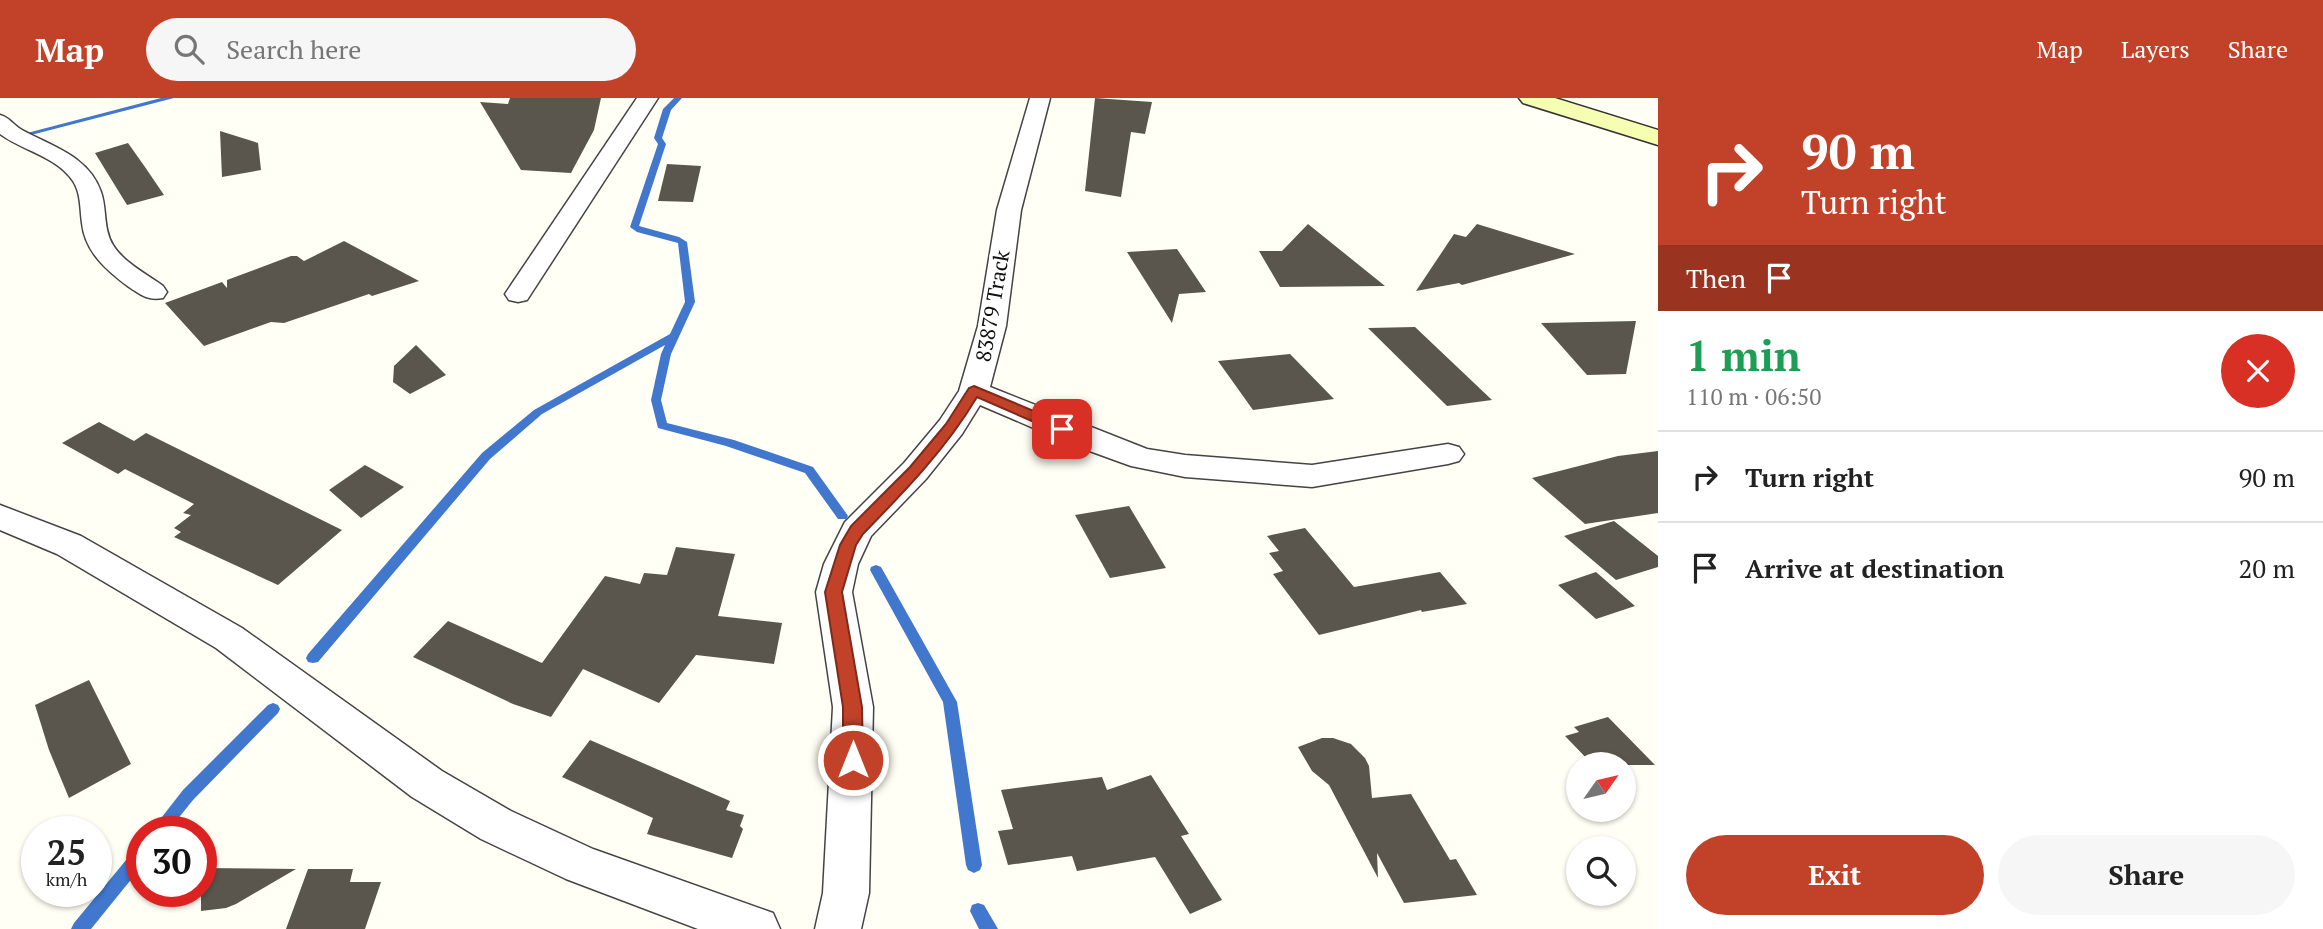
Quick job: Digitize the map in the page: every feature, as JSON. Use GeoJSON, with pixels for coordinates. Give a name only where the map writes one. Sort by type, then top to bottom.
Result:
{"type":"FeatureCollection","features":[{"type":"Feature","properties":{"kind":"main road"},"geometry":{"type":"LineString","coordinates":[[1531,98],[1658,138]]}},
{"type":"Feature","properties":{"kind":"street"},"geometry":{"type":"LineString","coordinates":[[518,294],[648,98]]}},
{"type":"Feature","properties":{"kind":"street","name":"83879 Track"},"geometry":{"type":"LineString","coordinates":[[838,929],[846,893],[853,707],[834,592],[848,545],[857,530],[915,471],[951,427],[974,391],[992,326],[1009,210],[1040,98]]}},
{"type":"Feature","properties":{"kind":"street"},"geometry":{"type":"LineString","coordinates":[[0,121],[15,135],[42,146],[77,172],[90,188],[95,231],[101,246],[120,267],[154,292]]}},
{"type":"Feature","properties":{"kind":"street"},"geometry":{"type":"LineString","coordinates":[[974,391],[1084,438],[1142,459],[1185,466],[1312,476],[1448,454]]}},
{"type":"Feature","properties":{"kind":"street"},"geometry":{"type":"LineString","coordinates":[[0,517],[69,545],[229,638],[427,784],[496,825],[582,865],[757,929]]}},
{"type":"Feature","properties":{"kind":"building"},"geometry":{"type":"Polygon","coordinates":[[[510,98],[601,98],[594,130],[571,173],[521,170],[480,102],[508,104],[510,98]]]}},
{"type":"Feature","properties":{"kind":"building"},"geometry":{"type":"Polygon","coordinates":[[[1095,98],[1152,102],[1145,134],[1131,132],[1121,197],[1085,191],[1095,98]]]}},
{"type":"Feature","properties":{"kind":"building"},"geometry":{"type":"Polygon","coordinates":[[[220,131],[258,143],[261,170],[222,177],[220,131]]]}},
{"type":"Feature","properties":{"kind":"building"},"geometry":{"type":"Polygon","coordinates":[[[128,143],[164,195],[127,205],[95,153],[128,143]]]}},
{"type":"Feature","properties":{"kind":"building"},"geometry":{"type":"Polygon","coordinates":[[[667,164],[701,166],[693,202],[658,201],[667,164]]]}},
{"type":"Feature","properties":{"kind":"building"},"geometry":{"type":"Polygon","coordinates":[[[1308,224],[1385,286],[1280,287],[1259,251],[1282,251],[1308,224]]]}},
{"type":"Feature","properties":{"kind":"building"},"geometry":{"type":"Polygon","coordinates":[[[1477,224],[1575,254],[1462,285],[1459,283],[1416,291],[1454,234],[1466,237],[1477,224]]]}},
{"type":"Feature","properties":{"kind":"building"},"geometry":{"type":"Polygon","coordinates":[[[344,241],[419,281],[372,296],[369,294],[284,323],[271,322],[204,346],[165,303],[222,282],[227,288],[227,280],[291,256],[297,256],[304,261],[344,241]]]}},
{"type":"Feature","properties":{"kind":"building"},"geometry":{"type":"Polygon","coordinates":[[[1177,249],[1206,292],[1179,294],[1172,323],[1127,252],[1177,249]]]}},
{"type":"Feature","properties":{"kind":"building"},"geometry":{"type":"Polygon","coordinates":[[[1636,321],[1626,374],[1587,375],[1541,323],[1636,321]]]}},
{"type":"Feature","properties":{"kind":"building"},"geometry":{"type":"Polygon","coordinates":[[[1415,327],[1492,400],[1447,406],[1368,328],[1415,327]]]}},
{"type":"Feature","properties":{"kind":"building"},"geometry":{"type":"Polygon","coordinates":[[[416,345],[446,375],[410,394],[393,382],[394,366],[416,345]]]}},
{"type":"Feature","properties":{"kind":"building"},"geometry":{"type":"Polygon","coordinates":[[[1290,354],[1334,399],[1253,410],[1218,361],[1290,354]]]}},
{"type":"Feature","properties":{"kind":"building"},"geometry":{"type":"Polygon","coordinates":[[[99,422],[134,441],[146,433],[342,530],[278,585],[174,537],[181,532],[174,528],[191,515],[183,513],[194,504],[125,469],[118,474],[62,443],[99,422]]]}},
{"type":"Feature","properties":{"kind":"building"},"geometry":{"type":"Polygon","coordinates":[[[1658,451],[1658,513],[1585,524],[1532,478],[1618,456],[1658,451]]]}},
{"type":"Feature","properties":{"kind":"building"},"geometry":{"type":"Polygon","coordinates":[[[365,465],[404,487],[361,518],[329,490],[365,465]]]}},
{"type":"Feature","properties":{"kind":"building"},"geometry":{"type":"Polygon","coordinates":[[[1129,506],[1166,568],[1110,578],[1075,515],[1129,506]]]}},
{"type":"Feature","properties":{"kind":"building"},"geometry":{"type":"Polygon","coordinates":[[[1614,521],[1658,556],[1658,567],[1616,580],[1564,536],[1614,521]]]}},
{"type":"Feature","properties":{"kind":"building"},"geometry":{"type":"Polygon","coordinates":[[[1305,528],[1354,587],[1440,572],[1467,604],[1422,612],[1421,610],[1319,635],[1273,574],[1283,571],[1269,553],[1279,551],[1267,536],[1305,528]]]}},
{"type":"Feature","properties":{"kind":"building"},"geometry":{"type":"Polygon","coordinates":[[[676,547],[735,554],[718,616],[782,623],[774,664],[696,655],[659,703],[583,669],[551,717],[513,704],[413,657],[448,621],[542,663],[605,576],[640,584],[644,573],[667,575],[676,547]]]}},
{"type":"Feature","properties":{"kind":"building"},"geometry":{"type":"Polygon","coordinates":[[[1596,572],[1635,606],[1596,619],[1558,585],[1596,572]]]}},
{"type":"Feature","properties":{"kind":"building"},"geometry":{"type":"Polygon","coordinates":[[[89,680],[131,764],[69,798],[49,750],[35,705],[89,680]]]}},
{"type":"Feature","properties":{"kind":"building"},"geometry":{"type":"Polygon","coordinates":[[[1608,717],[1655,765],[1636,765],[1636,752],[1580,752],[1565,736],[1579,732],[1574,727],[1608,717]]]}},
{"type":"Feature","properties":{"kind":"building"},"geometry":{"type":"Polygon","coordinates":[[[1322,738],[1333,738],[1351,744],[1365,758],[1369,766],[1372,798],[1411,794],[1450,860],[1456,859],[1477,895],[1404,903],[1377,853],[1378,878],[1329,785],[1312,771],[1298,747],[1322,738]]]}},
{"type":"Feature","properties":{"kind":"building"},"geometry":{"type":"Polygon","coordinates":[[[590,740],[730,801],[726,810],[744,815],[740,826],[743,829],[732,858],[647,834],[653,818],[562,777],[590,740]]]}},
{"type":"Feature","properties":{"kind":"building"},"geometry":{"type":"Polygon","coordinates":[[[1151,775],[1189,834],[1181,836],[1222,900],[1190,914],[1155,857],[1077,871],[1072,856],[1008,865],[998,831],[1013,829],[1001,790],[1102,777],[1107,790],[1151,775]]]}},
{"type":"Feature","properties":{"kind":"building"},"geometry":{"type":"Polygon","coordinates":[[[217,868],[296,869],[236,904],[201,911],[201,907],[217,907],[217,868]]]}},
{"type":"Feature","properties":{"kind":"building"},"geometry":{"type":"Polygon","coordinates":[[[308,869],[353,869],[350,882],[381,882],[365,929],[286,929],[308,869]]]}},
{"type":"Feature","properties":{"kind":"waterway"},"geometry":{"type":"LineString","coordinates":[[31,133],[170,98]]}},
{"type":"Feature","properties":{"kind":"waterway"},"geometry":{"type":"LineString","coordinates":[[678,98],[667,109],[658,138],[662,144],[634,227],[682,242],[690,302],[666,354],[656,400],[662,425],[730,443],[809,470],[842,516]]}},
{"type":"Feature","properties":{"kind":"waterway"},"geometry":{"type":"LineString","coordinates":[[313,658],[486,456],[538,412],[674,336]]}},
{"type":"Feature","properties":{"kind":"waterway"},"geometry":{"type":"LineString","coordinates":[[876,570],[950,702],[974,865]]}},
{"type":"Feature","properties":{"kind":"waterway"},"geometry":{"type":"LineString","coordinates":[[171,816],[188,795],[273,709]]}},
{"type":"Feature","properties":{"kind":"waterway"},"geometry":{"type":"LineString","coordinates":[[80,929],[126,873]]}},
{"type":"Feature","properties":{"kind":"waterway"},"geometry":{"type":"LineString","coordinates":[[978,911],[989,929]]}},
{"type":"Feature","properties":{"kind":"route"},"geometry":{"type":"LineString","coordinates":[[853,760],[853,707],[834,592],[848,545],[857,530],[915,471],[951,427],[974,391],[1062,429]]}}]}
